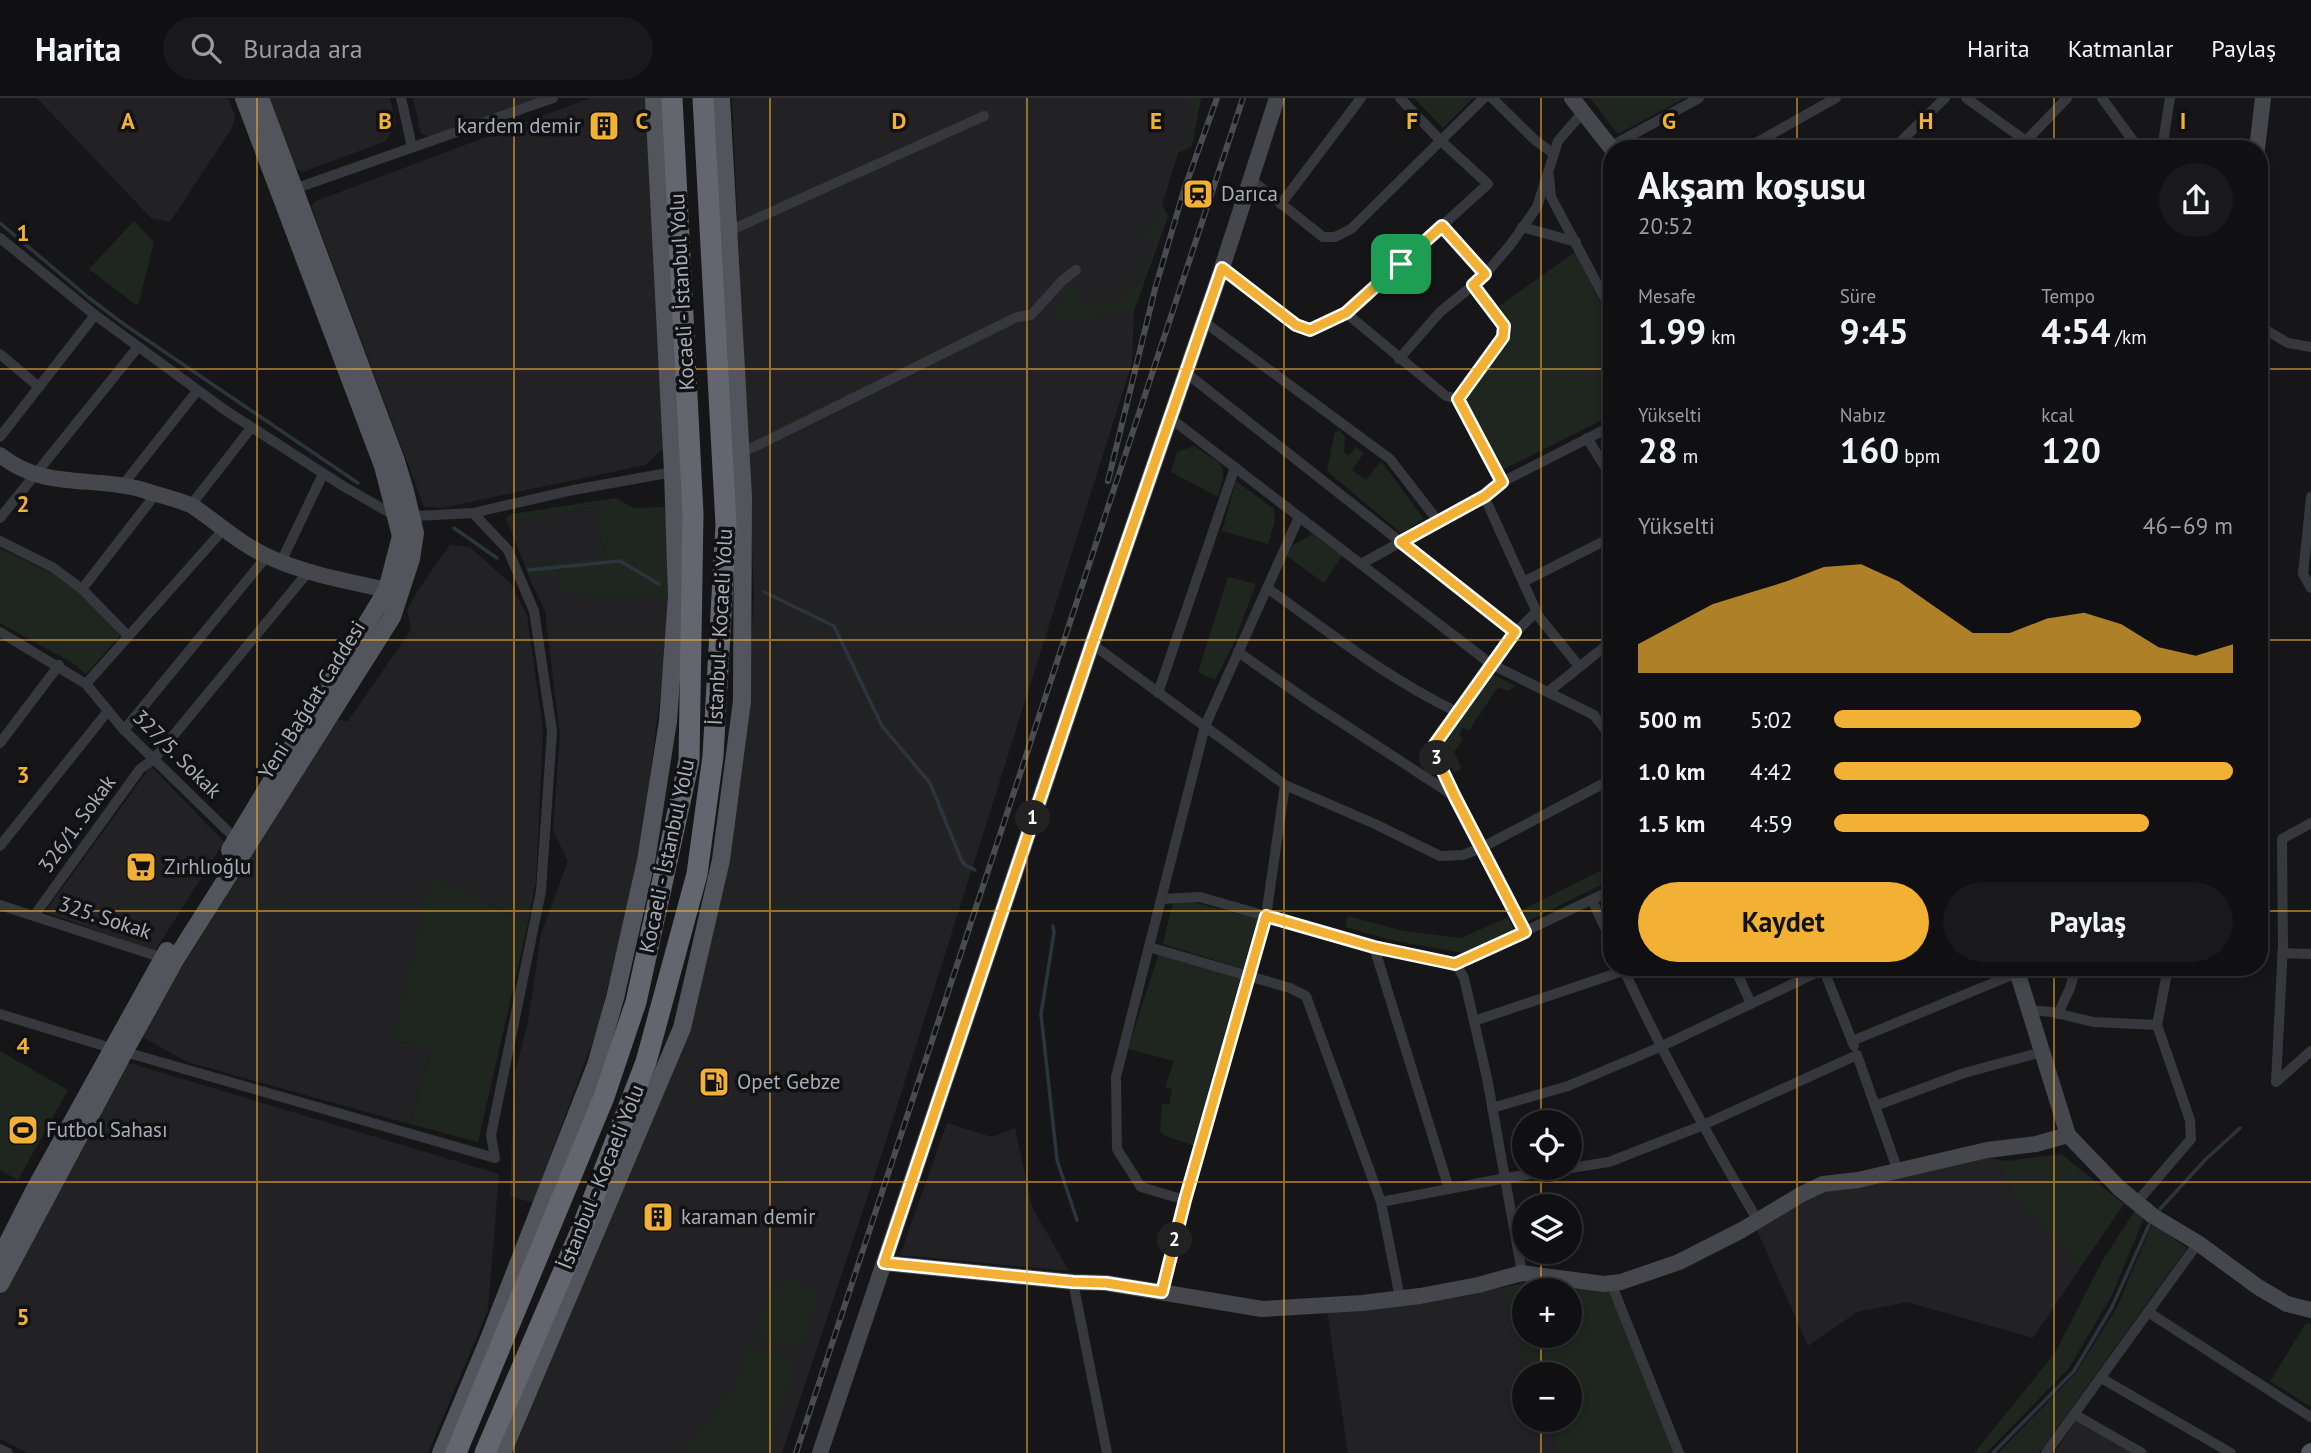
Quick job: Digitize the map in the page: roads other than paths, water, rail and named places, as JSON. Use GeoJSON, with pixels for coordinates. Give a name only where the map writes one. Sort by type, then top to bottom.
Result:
{"type":"FeatureCollection","features":[{"type":"Feature","properties":{"kind":"highway","name":"Kocaeli - İstanbul Yolu"},"geometry":{"type":"LineString","coordinates":[[456,1453],[604,1097],[636,1002],[689,761],[693,514],[672,98]]}},
{"type":"Feature","properties":{"kind":"highway","name":"İstanbul - Kocaeli Yolu"},"geometry":{"type":"LineString","coordinates":[[485,1453],[580,1233],[646,1062],[697,874],[713,756],[726,525],[702,98]]}},
{"type":"Feature","properties":{"kind":"main road","name":"Yeni Bağdat Caddesi"},"geometry":{"type":"LineString","coordinates":[[0,1284],[163,958],[392,617],[411,559],[415,533],[404,516],[383,466],[244,98]]}},
{"type":"Feature","properties":{"kind":"main road","name":"Yeni Bağdat Caddesi"},"geometry":{"type":"LineString","coordinates":[[0,1258],[35,1189],[117,1050],[175,960],[387,590],[401,536],[404,516],[396,461],[260,98]]}},
{"type":"Feature","properties":{"kind":"main road"},"geometry":{"type":"LineString","coordinates":[[441,1453],[487,1344],[596,1065],[615,998],[646,861],[668,721],[677,596],[654,98]]}},
{"type":"Feature","properties":{"kind":"main road"},"geometry":{"type":"LineString","coordinates":[[502,1453],[682,1028],[721,860],[742,701],[743,497],[721,98]]}},
{"type":"Feature","properties":{"kind":"street"},"geometry":{"type":"LineString","coordinates":[[401,98],[412,147]]}},
{"type":"Feature","properties":{"kind":"street"},"geometry":{"type":"LineString","coordinates":[[293,189],[553,98]]}},
{"type":"Feature","properties":{"kind":"street"},"geometry":{"type":"LineString","coordinates":[[820,1453],[1169,417],[1222,268],[1277,98]]}},
{"type":"Feature","properties":{"kind":"street"},"geometry":{"type":"LineString","coordinates":[[1281,204],[1361,98]]}},
{"type":"Feature","properties":{"kind":"street"},"geometry":{"type":"LineString","coordinates":[[1222,268],[1296,325],[1310,330],[1346,313],[1488,184],[1440,140],[1401,98]]}},
{"type":"Feature","properties":{"kind":"street"},"geometry":{"type":"LineString","coordinates":[[1250,179],[1323,237],[1335,237],[1351,229],[1484,98]]}},
{"type":"Feature","properties":{"kind":"street"},"geometry":{"type":"LineString","coordinates":[[1492,98],[1554,154]]}},
{"type":"Feature","properties":{"kind":"street"},"geometry":{"type":"LineString","coordinates":[[1572,98],[1605,140]]}},
{"type":"Feature","properties":{"kind":"street"},"geometry":{"type":"LineString","coordinates":[[1625,140],[1699,98]]}},
{"type":"Feature","properties":{"kind":"street"},"geometry":{"type":"LineString","coordinates":[[1761,140],[1836,98]]}},
{"type":"Feature","properties":{"kind":"street"},"geometry":{"type":"LineString","coordinates":[[1902,140],[1945,98]]}},
{"type":"Feature","properties":{"kind":"street"},"geometry":{"type":"LineString","coordinates":[[1966,98],[2024,140]]}},
{"type":"Feature","properties":{"kind":"street"},"geometry":{"type":"LineString","coordinates":[[2026,140],[2067,98]]}},
{"type":"Feature","properties":{"kind":"street"},"geometry":{"type":"LineString","coordinates":[[2102,98],[2132,140]]}},
{"type":"Feature","properties":{"kind":"street"},"geometry":{"type":"LineString","coordinates":[[2164,140],[2171,98]]}},
{"type":"Feature","properties":{"kind":"street"},"geometry":{"type":"LineString","coordinates":[[2258,140],[2263,98]]}},
{"type":"Feature","properties":{"kind":"street"},"geometry":{"type":"LineString","coordinates":[[1399,359],[1440,312],[1485,274],[1537,207],[1558,141],[1583,112]]}},
{"type":"Feature","properties":{"kind":"street"},"geometry":{"type":"LineString","coordinates":[[729,231],[984,116]]}},
{"type":"Feature","properties":{"kind":"street"},"geometry":{"type":"LineString","coordinates":[[1548,171],[1551,198],[1603,294]]}},
{"type":"Feature","properties":{"kind":"street"},"geometry":{"type":"LineString","coordinates":[[1442,226],[1485,274]]}},
{"type":"Feature","properties":{"kind":"street"},"geometry":{"type":"LineString","coordinates":[[1522,227],[1576,242]]}},
{"type":"Feature","properties":{"kind":"street"},"geometry":{"type":"LineString","coordinates":[[0,238],[94,314],[197,391],[323,474],[404,516],[473,513],[573,490],[673,472]]}},
{"type":"Feature","properties":{"kind":"street"},"geometry":{"type":"LineString","coordinates":[[741,450],[754,447],[1017,317],[1031,315],[1062,281],[1076,270]]}},
{"type":"Feature","properties":{"kind":"street"},"geometry":{"type":"LineString","coordinates":[[1458,399],[1503,337],[1504,326],[1473,285]]}},
{"type":"Feature","properties":{"kind":"street"},"geometry":{"type":"LineString","coordinates":[[1346,313],[1446,396],[1458,399],[1502,482]]}},
{"type":"Feature","properties":{"kind":"street"},"geometry":{"type":"LineString","coordinates":[[0,437],[94,314]]}},
{"type":"Feature","properties":{"kind":"street"},"geometry":{"type":"LineString","coordinates":[[1203,321],[1390,459],[1438,522]]}},
{"type":"Feature","properties":{"kind":"street"},"geometry":{"type":"LineString","coordinates":[[2268,331],[2288,343],[2311,347]]}},
{"type":"Feature","properties":{"kind":"street"},"geometry":{"type":"LineString","coordinates":[[0,518],[138,347]]}},
{"type":"Feature","properties":{"kind":"street"},"geometry":{"type":"LineString","coordinates":[[0,354],[39,387]]}},
{"type":"Feature","properties":{"kind":"street"},"geometry":{"type":"LineString","coordinates":[[1185,372],[1515,632]]}},
{"type":"Feature","properties":{"kind":"street"},"geometry":{"type":"LineString","coordinates":[[122,486],[197,391]]}},
{"type":"Feature","properties":{"kind":"street"},"geometry":{"type":"LineString","coordinates":[[1169,417],[1491,664],[1594,715],[1603,727]]}},
{"type":"Feature","properties":{"kind":"street"},"geometry":{"type":"LineString","coordinates":[[191,505],[251,428]]}},
{"type":"Feature","properties":{"kind":"street"},"geometry":{"type":"LineString","coordinates":[[1361,564],[1485,496],[1502,482],[1603,430]]}},
{"type":"Feature","properties":{"kind":"street"},"geometry":{"type":"LineString","coordinates":[[1587,438],[1603,464]]}},
{"type":"Feature","properties":{"kind":"street"},"geometry":{"type":"LineString","coordinates":[[0,455],[35,475],[59,481],[122,486],[191,505],[223,530],[274,559],[308,572],[387,590]]}},
{"type":"Feature","properties":{"kind":"street"},"geometry":{"type":"LineString","coordinates":[[1158,693],[1235,467]]}},
{"type":"Feature","properties":{"kind":"street"},"geometry":{"type":"LineString","coordinates":[[124,730],[274,559],[323,474]]}},
{"type":"Feature","properties":{"kind":"street"},"geometry":{"type":"LineString","coordinates":[[82,589],[155,495]]}},
{"type":"Feature","properties":{"kind":"street"},"geometry":{"type":"LineString","coordinates":[[1485,496],[1536,612],[1579,666]]}},
{"type":"Feature","properties":{"kind":"street"},"geometry":{"type":"LineString","coordinates":[[2311,497],[2304,574],[2311,588]]}},
{"type":"Feature","properties":{"kind":"street"},"geometry":{"type":"LineString","coordinates":[[0,1014],[495,1158],[491,1135],[541,891],[552,731],[534,611],[508,550],[473,513]]}},
{"type":"Feature","properties":{"kind":"street"},"geometry":{"type":"LineString","coordinates":[[1185,1200],[1141,1187],[1117,1149],[1116,1077],[1205,726],[1299,517]]}},
{"type":"Feature","properties":{"kind":"street"},"geometry":{"type":"LineString","coordinates":[[86,684],[223,530]]}},
{"type":"Feature","properties":{"kind":"street"},"geometry":{"type":"LineString","coordinates":[[0,541],[52,567],[82,589],[128,636]]}},
{"type":"Feature","properties":{"kind":"street"},"geometry":{"type":"LineString","coordinates":[[1523,582],[1603,542]]}},
{"type":"Feature","properties":{"kind":"street","name":"326/1. Sokak"},"geometry":{"type":"LineString","coordinates":[[34,916],[140,769],[154,759],[308,572]]}},
{"type":"Feature","properties":{"kind":"street"},"geometry":{"type":"LineString","coordinates":[[1267,587],[1385,673],[1457,712]]}},
{"type":"Feature","properties":{"kind":"street"},"geometry":{"type":"LineString","coordinates":[[1525,932],[1455,797],[1436,757],[1435,744],[1515,632],[1536,612]]}},
{"type":"Feature","properties":{"kind":"street","name":"327/5. Sokak"},"geometry":{"type":"LineString","coordinates":[[0,632],[59,665],[86,684],[124,730],[241,844]]}},
{"type":"Feature","properties":{"kind":"street"},"geometry":{"type":"LineString","coordinates":[[1092,644],[1285,785],[1440,856],[1463,855],[1481,848],[1603,784]]}},
{"type":"Feature","properties":{"kind":"street"},"geometry":{"type":"LineString","coordinates":[[1548,692],[1603,651]]}},
{"type":"Feature","properties":{"kind":"street"},"geometry":{"type":"LineString","coordinates":[[1238,652],[1455,797]]}},
{"type":"Feature","properties":{"kind":"street"},"geometry":{"type":"LineString","coordinates":[[0,743],[59,665]]}},
{"type":"Feature","properties":{"kind":"street"},"geometry":{"type":"LineString","coordinates":[[0,846],[108,711]]}},
{"type":"Feature","properties":{"kind":"street"},"geometry":{"type":"LineString","coordinates":[[1162,1292],[1185,1200],[1266,916],[1285,785]]}},
{"type":"Feature","properties":{"kind":"street"},"geometry":{"type":"LineString","coordinates":[[2311,823],[2282,839],[2283,953],[2276,1082],[2311,1051]]}},
{"type":"Feature","properties":{"kind":"street"},"geometry":{"type":"LineString","coordinates":[[1161,899],[1200,897],[1374,947],[1455,964],[1603,894]]}},
{"type":"Feature","properties":{"kind":"street"},"geometry":{"type":"LineString","coordinates":[[1592,900],[1603,924]]}},
{"type":"Feature","properties":{"kind":"street","name":"325. Sokak"},"geometry":{"type":"LineString","coordinates":[[0,905],[163,958]]}},
{"type":"Feature","properties":{"kind":"street"},"geometry":{"type":"LineString","coordinates":[[1149,947],[1290,988],[1306,996],[1381,1202],[1400,1298]]}},
{"type":"Feature","properties":{"kind":"street"},"geometry":{"type":"LineString","coordinates":[[1374,947],[1448,1189]]}},
{"type":"Feature","properties":{"kind":"street"},"geometry":{"type":"LineString","coordinates":[[2283,953],[2311,954]]}},
{"type":"Feature","properties":{"kind":"street"},"geometry":{"type":"LineString","coordinates":[[1455,964],[1464,978],[1474,1021],[1522,1273]]}},
{"type":"Feature","properties":{"kind":"street"},"geometry":{"type":"LineString","coordinates":[[1474,1021],[1606,976]]}},
{"type":"Feature","properties":{"kind":"street"},"geometry":{"type":"LineString","coordinates":[[1630,976],[1660,1046],[1701,1126],[1758,1221]]}},
{"type":"Feature","properties":{"kind":"street"},"geometry":{"type":"LineString","coordinates":[[1739,976],[1751,1004]]}},
{"type":"Feature","properties":{"kind":"street"},"geometry":{"type":"LineString","coordinates":[[1492,1108],[1569,1086],[1809,976]]}},
{"type":"Feature","properties":{"kind":"street"},"geometry":{"type":"LineString","coordinates":[[1826,976],[1898,1171]]}},
{"type":"Feature","properties":{"kind":"street"},"geometry":{"type":"LineString","coordinates":[[1852,1041],[2004,976]]}},
{"type":"Feature","properties":{"kind":"street"},"geometry":{"type":"LineString","coordinates":[[2018,976],[2068,1135],[2133,1202],[2152,1216],[2199,1243],[2258,1287],[2287,1304],[2311,1310]]}},
{"type":"Feature","properties":{"kind":"street"},"geometry":{"type":"LineString","coordinates":[[2058,1014],[2074,976]]}},
{"type":"Feature","properties":{"kind":"street"},"geometry":{"type":"LineString","coordinates":[[2133,1202],[2137,1202],[2192,1139],[2190,1120],[2157,1025],[2166,976]]}},
{"type":"Feature","properties":{"kind":"street"},"geometry":{"type":"LineString","coordinates":[[2030,1010],[2093,1022],[2157,1025]]}},
{"type":"Feature","properties":{"kind":"street"},"geometry":{"type":"LineString","coordinates":[[1875,1106],[1965,1073],[2042,1052]]}},
{"type":"Feature","properties":{"kind":"street"},"geometry":{"type":"LineString","coordinates":[[1381,1202],[1609,1162],[1701,1126],[1857,1055]]}},
{"type":"Feature","properties":{"kind":"street"},"geometry":{"type":"LineString","coordinates":[[884,1263],[1106,1283],[1262,1309],[1339,1305],[1400,1298],[1478,1285],[1522,1273],[1539,1277],[1621,1282],[1679,1262],[1824,1184],[1858,1180],[1987,1150],[2036,1144],[2068,1135]]}},
{"type":"Feature","properties":{"kind":"street"},"geometry":{"type":"LineString","coordinates":[[2046,1453],[2199,1243]]}},
{"type":"Feature","properties":{"kind":"street"},"geometry":{"type":"LineString","coordinates":[[1073,1282],[1107,1453]]}},
{"type":"Feature","properties":{"kind":"street"},"geometry":{"type":"LineString","coordinates":[[1611,1283],[1679,1453]]}},
{"type":"Feature","properties":{"kind":"street"},"geometry":{"type":"LineString","coordinates":[[2148,1312],[2311,1417]]}},
{"type":"Feature","properties":{"kind":"street"},"geometry":{"type":"LineString","coordinates":[[2101,1378],[2231,1453]]}},
{"type":"Feature","properties":{"kind":"street"},"geometry":{"type":"LineString","coordinates":[[2074,1414],[2143,1453]]}},
{"type":"Feature","properties":{"kind":"street"},"geometry":{"type":"LineString","coordinates":[[0,1449],[8,1453]]}},
{"type":"Feature","properties":{"kind":"waterway"},"geometry":{"type":"LineString","coordinates":[[0,223],[125,325],[358,483]]}},
{"type":"Feature","properties":{"kind":"waterway"},"geometry":{"type":"LineString","coordinates":[[454,528],[497,558]]}},
{"type":"Feature","properties":{"kind":"waterway"},"geometry":{"type":"LineString","coordinates":[[529,570],[620,561],[659,584]]}},
{"type":"Feature","properties":{"kind":"waterway"},"geometry":{"type":"LineString","coordinates":[[764,592],[834,626],[882,726],[930,783],[961,859],[965,865],[975,870]]}},
{"type":"Feature","properties":{"kind":"waterway"},"geometry":{"type":"LineString","coordinates":[[1053,926],[1041,1014],[1057,1160],[1077,1220]]}},
{"type":"Feature","properties":{"kind":"waterway"},"geometry":{"type":"LineString","coordinates":[[2160,1209],[2206,1159],[2240,1128]]}},
{"type":"Feature","properties":{"kind":"waterway"},"geometry":{"type":"LineString","coordinates":[[1993,1453],[2074,1371],[2112,1307],[2149,1225]]}},
{"type":"Feature","properties":{"kind":"railway"},"geometry":{"type":"LineString","coordinates":[[1108,481],[1155,289],[1184,190],[1217,98]]}},
{"type":"Feature","properties":{"kind":"railway"},"geometry":{"type":"LineString","coordinates":[[796,1453],[1243,98]]}},
{"type":"Feature","properties":{"kind":"place","name":"kardem demir"},"geometry":{"type":"Point","coordinates":[604,126]}},
{"type":"Feature","properties":{"kind":"place","name":"Darıca"},"geometry":{"type":"Point","coordinates":[1198,194]}},
{"type":"Feature","properties":{"kind":"place","name":"Zırhlıoğlu"},"geometry":{"type":"Point","coordinates":[141,867]}},
{"type":"Feature","properties":{"kind":"place","name":"Opet Gebze"},"geometry":{"type":"Point","coordinates":[714,1082]}},
{"type":"Feature","properties":{"kind":"place","name":"Futbol Sahası"},"geometry":{"type":"Point","coordinates":[23,1130]}},
{"type":"Feature","properties":{"kind":"place","name":"karaman demir"},"geometry":{"type":"Point","coordinates":[658,1217]}}]}
